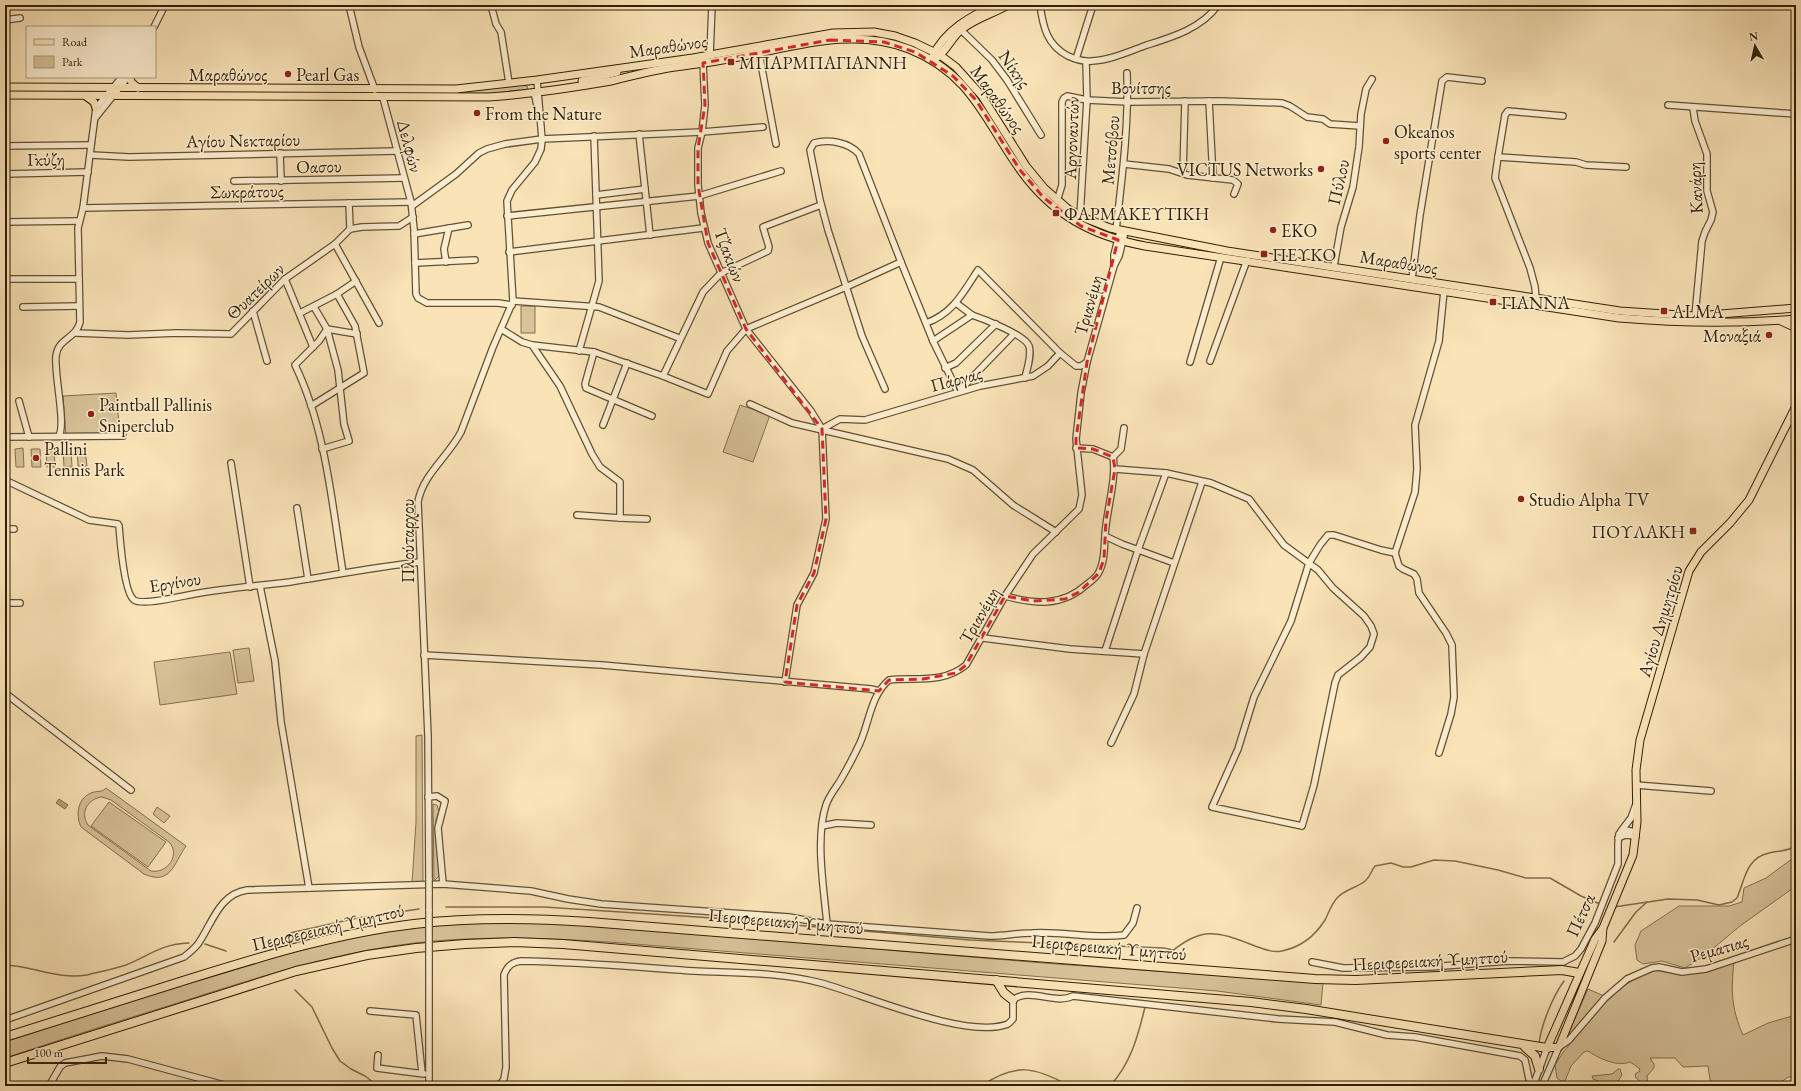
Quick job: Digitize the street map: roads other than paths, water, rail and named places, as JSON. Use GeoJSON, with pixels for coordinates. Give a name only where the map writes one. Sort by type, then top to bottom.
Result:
{"type":"FeatureCollection","features":[{"type":"Feature","properties":{"kind":"highway","name":"Περιφερειακή Υμηττού"},"geometry":{"type":"LineString","coordinates":[[5,1037],[228,967],[316,943],[399,926],[485,918],[589,922],[1315,980],[1356,980],[1562,970],[1579,973]]}},
{"type":"Feature","properties":{"kind":"highway","name":"Περιφερειακή Υμηττού"},"geometry":{"type":"LineString","coordinates":[[5,1063],[302,970],[367,955],[440,946],[489,943],[563,944],[1278,1005],[1547,1048]]}},
{"type":"Feature","properties":{"kind":"highway"},"geometry":{"type":"LineString","coordinates":[[996,980],[1004,993],[1013,1000]]}},
{"type":"Feature","properties":{"kind":"highway"},"geometry":{"type":"LineString","coordinates":[[1523,1045],[1533,1052],[1539,1069]]}},
{"type":"Feature","properties":{"kind":"main road"},"geometry":{"type":"LineString","coordinates":[[931,60],[959,28],[973,16],[995,5]]}},
{"type":"Feature","properties":{"kind":"main road"},"geometry":{"type":"LineString","coordinates":[[959,28],[1008,5]]}},
{"type":"Feature","properties":{"kind":"main road","name":"Μαραθώνος"},"geometry":{"type":"LineString","coordinates":[[5,95],[108,97],[489,97],[537,88],[628,67],[710,55],[816,35],[852,31],[874,32],[895,36],[915,43],[937,54],[960,71],[988,105],[1029,171],[1057,201],[1080,216],[1121,231],[1227,250],[1620,311],[1695,316],[1796,308]]}},
{"type":"Feature","properties":{"kind":"main road","name":"Μαραθώνος"},"geometry":{"type":"LineString","coordinates":[[5,87],[446,90],[509,84],[537,88],[609,81],[659,70],[824,40],[852,38],[893,44],[909,49],[931,60],[953,76],[972,94],[1020,170],[1044,198],[1063,214],[1081,226],[1098,234],[1120,241],[1586,314],[1632,319],[1684,322],[1736,323],[1796,319]]}},
{"type":"Feature","properties":{"kind":"main road"},"geometry":{"type":"LineString","coordinates":[[129,78],[138,88]]}},
{"type":"Feature","properties":{"kind":"main road"},"geometry":{"type":"LineString","coordinates":[[85,96],[93,101],[96,108]]}},
{"type":"Feature","properties":{"kind":"main road"},"geometry":{"type":"LineString","coordinates":[[1775,321],[1788,323],[1796,328]]}},
{"type":"Feature","properties":{"kind":"main road","name":"Αγίου Δημητρίου"},"geometry":{"type":"LineString","coordinates":[[1637,802],[1637,755],[1640,740],[1689,571],[1700,552],[1730,523],[1749,500],[1796,406]]}},
{"type":"Feature","properties":{"kind":"main road","name":"Πέτσα"},"geometry":{"type":"LineString","coordinates":[[1547,1048],[1594,939],[1603,928],[1626,875],[1633,855],[1636,836],[1637,802]]}},
{"type":"Feature","properties":{"kind":"main road","name":"Πέτσα"},"geometry":{"type":"LineString","coordinates":[[1559,1047],[1602,942],[1603,928]]}},
{"type":"Feature","properties":{"kind":"main road"},"geometry":{"type":"LineString","coordinates":[[1579,973],[1588,977]]}},
{"type":"Feature","properties":{"kind":"main road"},"geometry":{"type":"LineString","coordinates":[[1547,1048],[1559,1047]]}},
{"type":"Feature","properties":{"kind":"street"},"geometry":{"type":"LineString","coordinates":[[154,26],[165,5]]}},
{"type":"Feature","properties":{"kind":"street"},"geometry":{"type":"LineString","coordinates":[[349,5],[359,47],[375,90]]}},
{"type":"Feature","properties":{"kind":"street"},"geometry":{"type":"LineString","coordinates":[[491,5],[504,45],[509,84]]}},
{"type":"Feature","properties":{"kind":"street"},"geometry":{"type":"LineString","coordinates":[[710,55],[712,5]]}},
{"type":"Feature","properties":{"kind":"street"},"geometry":{"type":"LineString","coordinates":[[1040,5],[1045,29],[1050,41],[1060,51],[1076,59],[1086,61],[1096,61],[1117,55],[1186,30],[1207,18],[1218,5]]}},
{"type":"Feature","properties":{"kind":"street"},"geometry":{"type":"LineString","coordinates":[[1076,59],[1093,5]]}},
{"type":"Feature","properties":{"kind":"street"},"geometry":{"type":"LineString","coordinates":[[5,20],[20,18]]}},
{"type":"Feature","properties":{"kind":"street","name":"Νίκης"},"geometry":{"type":"LineString","coordinates":[[959,28],[996,64],[1041,135]]}},
{"type":"Feature","properties":{"kind":"street"},"geometry":{"type":"LineString","coordinates":[[759,53],[776,144]]}},
{"type":"Feature","properties":{"kind":"street","name":"Αργοναυτών"},"geometry":{"type":"LineString","coordinates":[[1080,216],[1087,100],[1086,61]]}},
{"type":"Feature","properties":{"kind":"street","name":"Τζακιών"},"geometry":{"type":"LineString","coordinates":[[703,63],[705,105],[702,132],[698,148],[699,196],[708,243],[746,329],[811,411],[822,429]]}},
{"type":"Feature","properties":{"kind":"street","name":"Μετσόβου"},"geometry":{"type":"LineString","coordinates":[[1121,231],[1128,102],[1127,72]]}},
{"type":"Feature","properties":{"kind":"street"},"geometry":{"type":"LineString","coordinates":[[1412,279],[1420,215],[1442,81],[1447,77],[1482,81]]}},
{"type":"Feature","properties":{"kind":"street"},"geometry":{"type":"LineString","coordinates":[[116,88],[121,78]]}},
{"type":"Feature","properties":{"kind":"street"},"geometry":{"type":"LineString","coordinates":[[58,436],[61,424],[56,356],[60,344],[76,333],[80,322],[79,221],[84,208],[96,108],[127,78]]}},
{"type":"Feature","properties":{"kind":"street","name":"Πύλου"},"geometry":{"type":"LineString","coordinates":[[1334,266],[1341,227],[1353,187],[1360,147],[1360,126],[1366,89],[1372,79]]}},
{"type":"Feature","properties":{"kind":"street","name":"Πλούταρχου"},"geometry":{"type":"LineString","coordinates":[[429,1086],[428,736],[418,512],[421,490],[427,479],[456,441],[461,432],[493,347],[512,303],[506,204],[508,196],[537,159],[542,139],[537,88]]}},
{"type":"Feature","properties":{"kind":"street","name":"Βονίτσης"},"geometry":{"type":"LineString","coordinates":[[1057,201],[1062,185],[1062,102],[1064,98],[1072,96],[1087,100],[1128,102],[1219,101],[1282,103],[1290,106],[1307,117],[1322,119],[1330,124],[1360,126]]}},
{"type":"Feature","properties":{"kind":"street"},"geometry":{"type":"LineString","coordinates":[[95,118],[108,97]]}},
{"type":"Feature","properties":{"kind":"street","name":"Δελφών"},"geometry":{"type":"LineString","coordinates":[[383,98],[411,204],[414,234],[416,294],[418,298],[423,302],[592,306],[609,310],[679,338]]}},
{"type":"Feature","properties":{"kind":"street"},"geometry":{"type":"LineString","coordinates":[[1183,173],[1185,101]]}},
{"type":"Feature","properties":{"kind":"street"},"geometry":{"type":"LineString","coordinates":[[1209,101],[1213,178]]}},
{"type":"Feature","properties":{"kind":"street"},"geometry":{"type":"LineString","coordinates":[[1668,105],[1693,108],[1796,114]]}},
{"type":"Feature","properties":{"kind":"street","name":"Κανάρη"},"geometry":{"type":"LineString","coordinates":[[1693,108],[1695,121],[1707,154],[1707,191],[1713,212],[1702,241],[1695,316]]}},
{"type":"Feature","properties":{"kind":"street"},"geometry":{"type":"LineString","coordinates":[[1536,299],[1535,287],[1530,268],[1495,178],[1498,157],[1505,115],[1508,111],[1563,116]]}},
{"type":"Feature","properties":{"kind":"street"},"geometry":{"type":"LineString","coordinates":[[411,204],[487,149],[505,144],[542,139],[702,132],[763,127]]}},
{"type":"Feature","properties":{"kind":"street"},"geometry":{"type":"LineString","coordinates":[[639,134],[650,235]]}},
{"type":"Feature","properties":{"kind":"street"},"geometry":{"type":"LineString","coordinates":[[579,351],[599,282],[594,136]]}},
{"type":"Feature","properties":{"kind":"street"},"geometry":{"type":"LineString","coordinates":[[885,389],[862,336],[821,204],[811,146],[819,142],[845,144],[856,151],[861,157],[933,341],[958,392],[1014,334]]}},
{"type":"Feature","properties":{"kind":"street"},"geometry":{"type":"LineString","coordinates":[[5,146],[91,145]]}},
{"type":"Feature","properties":{"kind":"street","name":"Αγίου Νεκταρίου"},"geometry":{"type":"LineString","coordinates":[[91,155],[129,157],[397,151]]}},
{"type":"Feature","properties":{"kind":"street"},"geometry":{"type":"LineString","coordinates":[[280,153],[280,180]]}},
{"type":"Feature","properties":{"kind":"street"},"geometry":{"type":"LineString","coordinates":[[1498,157],[1626,167]]}},
{"type":"Feature","properties":{"kind":"street"},"geometry":{"type":"LineString","coordinates":[[1124,164],[1169,169],[1183,173],[1236,181],[1238,186],[1234,194]]}},
{"type":"Feature","properties":{"kind":"street"},"geometry":{"type":"LineString","coordinates":[[507,216],[581,207],[596,207],[699,196],[781,171]]}},
{"type":"Feature","properties":{"kind":"street","name":"Γκύζη"},"geometry":{"type":"LineString","coordinates":[[5,174],[88,172]]}},
{"type":"Feature","properties":{"kind":"street","name":"Οασου"},"geometry":{"type":"LineString","coordinates":[[234,182],[404,178]]}},
{"type":"Feature","properties":{"kind":"street"},"geometry":{"type":"LineString","coordinates":[[596,195],[645,189]]}},
{"type":"Feature","properties":{"kind":"street"},"geometry":{"type":"LineString","coordinates":[[349,203],[350,229],[362,226],[399,226],[413,217]]}},
{"type":"Feature","properties":{"kind":"street","name":"Σωκράτους"},"geometry":{"type":"LineString","coordinates":[[84,208],[349,203],[411,204]]}},
{"type":"Feature","properties":{"kind":"street"},"geometry":{"type":"LineString","coordinates":[[663,376],[679,338],[702,292],[721,273],[768,251],[769,247],[763,228],[821,204]]}},
{"type":"Feature","properties":{"kind":"street"},"geometry":{"type":"LineString","coordinates":[[5,222],[79,221]]}},
{"type":"Feature","properties":{"kind":"street"},"geometry":{"type":"LineString","coordinates":[[414,234],[468,225]]}},
{"type":"Feature","properties":{"kind":"street"},"geometry":{"type":"LineString","coordinates":[[446,262],[444,249],[449,228]]}},
{"type":"Feature","properties":{"kind":"street"},"geometry":{"type":"LineString","coordinates":[[509,252],[704,228]]}},
{"type":"Feature","properties":{"kind":"street","name":"Θυατείρων"},"geometry":{"type":"LineString","coordinates":[[76,333],[128,335],[177,333],[231,334],[285,279],[335,244],[350,229]]}},
{"type":"Feature","properties":{"kind":"street","name":"Τριανέμη"},"geometry":{"type":"LineString","coordinates":[[878,691],[889,680],[924,679],[956,673],[966,665],[1005,596],[1033,554],[1079,509],[1082,495],[1076,448],[1081,393],[1087,362],[1114,266],[1114,255],[1120,241],[1121,231]]}},
{"type":"Feature","properties":{"kind":"street"},"geometry":{"type":"LineString","coordinates":[[335,244],[379,323]]}},
{"type":"Feature","properties":{"kind":"street"},"geometry":{"type":"LineString","coordinates":[[1190,362],[1221,257]]}},
{"type":"Feature","properties":{"kind":"street"},"geometry":{"type":"LineString","coordinates":[[415,263],[475,260]]}},
{"type":"Feature","properties":{"kind":"street"},"geometry":{"type":"LineString","coordinates":[[1210,361],[1247,260]]}},
{"type":"Feature","properties":{"kind":"street"},"geometry":{"type":"LineString","coordinates":[[501,329],[518,340],[532,345],[594,352],[663,376],[708,394],[727,351],[746,329],[901,262]]}},
{"type":"Feature","properties":{"kind":"street"},"geometry":{"type":"LineString","coordinates":[[926,322],[938,318],[956,303],[978,270],[1060,353],[1076,366],[1081,366],[1087,362]]}},
{"type":"Feature","properties":{"kind":"street"},"geometry":{"type":"LineString","coordinates":[[5,279],[79,279]]}},
{"type":"Feature","properties":{"kind":"street"},"geometry":{"type":"LineString","coordinates":[[285,279],[300,313],[312,347]]}},
{"type":"Feature","properties":{"kind":"street"},"geometry":{"type":"LineString","coordinates":[[300,313],[337,294],[356,281]]}},
{"type":"Feature","properties":{"kind":"street"},"geometry":{"type":"LineString","coordinates":[[1439,753],[1451,714],[1454,697],[1452,645],[1420,593],[1417,579],[1414,574],[1400,566],[1395,553],[1415,492],[1417,469],[1415,425],[1439,341],[1444,291]]}},
{"type":"Feature","properties":{"kind":"street"},"geometry":{"type":"LineString","coordinates":[[311,406],[364,373],[355,326],[337,294]]}},
{"type":"Feature","properties":{"kind":"street"},"geometry":{"type":"LineString","coordinates":[[956,303],[972,315],[996,324],[1026,340],[1029,347],[1026,378]]}},
{"type":"Feature","properties":{"kind":"street"},"geometry":{"type":"LineString","coordinates":[[23,307],[79,306]]}},
{"type":"Feature","properties":{"kind":"street"},"geometry":{"type":"LineString","coordinates":[[314,306],[327,329],[335,355],[344,424],[349,442],[322,449]]}},
{"type":"Feature","properties":{"kind":"street"},"geometry":{"type":"LineString","coordinates":[[253,311],[267,360]]}},
{"type":"Feature","properties":{"kind":"street"},"geometry":{"type":"LineString","coordinates":[[933,341],[972,315]]}},
{"type":"Feature","properties":{"kind":"street"},"geometry":{"type":"LineString","coordinates":[[945,368],[956,362],[996,324]]}},
{"type":"Feature","properties":{"kind":"street"},"geometry":{"type":"LineString","coordinates":[[327,329],[357,334]]}},
{"type":"Feature","properties":{"kind":"street"},"geometry":{"type":"LineString","coordinates":[[327,329],[295,365],[306,389],[322,449],[343,573]]}},
{"type":"Feature","properties":{"kind":"street"},"geometry":{"type":"LineString","coordinates":[[532,345],[560,386],[592,454],[600,467],[620,482],[620,518]]}},
{"type":"Feature","properties":{"kind":"street"},"geometry":{"type":"LineString","coordinates":[[594,352],[585,387],[587,390],[613,399],[652,416]]}},
{"type":"Feature","properties":{"kind":"street","name":"Πάργας"},"geometry":{"type":"LineString","coordinates":[[822,429],[840,419],[864,420],[980,386],[1026,378],[1042,371],[1060,353]]}},
{"type":"Feature","properties":{"kind":"street"},"geometry":{"type":"LineString","coordinates":[[603,425],[627,363]]}},
{"type":"Feature","properties":{"kind":"street"},"geometry":{"type":"LineString","coordinates":[[19,401],[28,437]]}},
{"type":"Feature","properties":{"kind":"street"},"geometry":{"type":"LineString","coordinates":[[750,404],[792,423],[948,459],[964,465],[973,470],[1013,504],[1056,532]]}},
{"type":"Feature","properties":{"kind":"street"},"geometry":{"type":"LineString","coordinates":[[1113,457],[1121,449],[1124,428]]}},
{"type":"Feature","properties":{"kind":"street"},"geometry":{"type":"LineString","coordinates":[[785,682],[798,605],[814,573],[826,519],[822,429]]}},
{"type":"Feature","properties":{"kind":"street"},"geometry":{"type":"LineString","coordinates":[[5,437],[54,438],[58,436],[64,438],[123,436]]}},
{"type":"Feature","properties":{"kind":"street"},"geometry":{"type":"LineString","coordinates":[[1076,448],[1093,449],[1113,457]]}},
{"type":"Feature","properties":{"kind":"street"},"geometry":{"type":"LineString","coordinates":[[1005,596],[1017,599],[1055,602],[1079,592],[1099,573],[1104,559],[1106,520],[1116,469],[1113,457]]}},
{"type":"Feature","properties":{"kind":"street"},"geometry":{"type":"LineString","coordinates":[[231,462],[250,587]]}},
{"type":"Feature","properties":{"kind":"street"},"geometry":{"type":"LineString","coordinates":[[1116,469],[1166,473],[1222,486],[1249,499],[1284,544],[1309,563],[1318,570],[1333,588],[1364,616],[1371,626],[1374,634],[1370,648],[1362,657],[1338,675],[1335,683],[1314,785],[1302,826],[1212,807],[1238,749],[1254,697],[1291,621],[1309,563],[1325,537],[1331,535],[1395,553]]}},
{"type":"Feature","properties":{"kind":"street"},"geometry":{"type":"LineString","coordinates":[[1105,651],[1138,550],[1166,473]]}},
{"type":"Feature","properties":{"kind":"street","name":"Εργίνου"},"geometry":{"type":"LineString","coordinates":[[5,480],[89,520],[118,524],[130,596],[138,602],[260,586],[420,562]]}},
{"type":"Feature","properties":{"kind":"street"},"geometry":{"type":"LineString","coordinates":[[1111,743],[1134,694],[1144,654],[1202,482]]}},
{"type":"Feature","properties":{"kind":"street"},"geometry":{"type":"LineString","coordinates":[[297,508],[308,579]]}},
{"type":"Feature","properties":{"kind":"street"},"geometry":{"type":"LineString","coordinates":[[577,515],[647,519]]}},
{"type":"Feature","properties":{"kind":"street"},"geometry":{"type":"LineString","coordinates":[[5,529],[14,529]]}},
{"type":"Feature","properties":{"kind":"street"},"geometry":{"type":"LineString","coordinates":[[1105,536],[1138,550],[1174,562]]}},
{"type":"Feature","properties":{"kind":"street"},"geometry":{"type":"LineString","coordinates":[[260,586],[274,661],[281,722],[309,888]]}},
{"type":"Feature","properties":{"kind":"street"},"geometry":{"type":"LineString","coordinates":[[5,603],[20,603]]}},
{"type":"Feature","properties":{"kind":"street"},"geometry":{"type":"LineString","coordinates":[[982,638],[1070,649],[1144,654]]}},
{"type":"Feature","properties":{"kind":"street"},"geometry":{"type":"LineString","coordinates":[[424,655],[602,665],[871,689],[878,691],[860,744],[826,804],[822,826],[822,867],[827,924]]}},
{"type":"Feature","properties":{"kind":"street"},"geometry":{"type":"LineString","coordinates":[[5,693],[131,790]]}},
{"type":"Feature","properties":{"kind":"street"},"geometry":{"type":"LineString","coordinates":[[1636,784],[1711,792]]}},
{"type":"Feature","properties":{"kind":"street"},"geometry":{"type":"LineString","coordinates":[[428,796],[437,796],[443,798],[445,801],[438,828],[443,884]]}},
{"type":"Feature","properties":{"kind":"street"},"geometry":{"type":"LineString","coordinates":[[1618,836],[1631,818],[1637,802]]}},
{"type":"Feature","properties":{"kind":"street"},"geometry":{"type":"LineString","coordinates":[[822,826],[837,823],[871,824]]}},
{"type":"Feature","properties":{"kind":"street"},"geometry":{"type":"LineString","coordinates":[[1618,836],[1636,836]]}},
{"type":"Feature","properties":{"kind":"street","name":"Πέτσα"},"geometry":{"type":"LineString","coordinates":[[1312,962],[1343,968],[1430,967],[1508,961],[1563,962],[1575,956],[1581,949],[1595,923],[1616,870],[1619,856],[1618,836]]}},
{"type":"Feature","properties":{"kind":"street"},"geometry":{"type":"LineString","coordinates":[[5,1020],[184,957],[196,946],[224,902],[240,891],[443,884],[531,891],[601,904],[789,917],[827,924],[990,936],[1009,936],[1032,933],[1115,936],[1124,934],[1129,930],[1133,923],[1137,908]]}},
{"type":"Feature","properties":{"kind":"street","name":"Ρεματιας"},"geometry":{"type":"LineString","coordinates":[[1559,1047],[1569,1040],[1613,990],[1638,973],[1656,967],[1682,972],[1706,969],[1796,939]]}},
{"type":"Feature","properties":{"kind":"street"},"geometry":{"type":"LineString","coordinates":[[499,1086],[504,1079],[506,1067],[504,975],[508,966],[516,962],[528,961],[706,971],[799,979],[821,983],[929,1018],[974,1027],[1008,1024],[1013,1019],[1013,1000],[1024,996],[1066,998],[1073,996],[1278,1019],[1335,1022],[1387,1035],[1415,1037],[1520,1056],[1525,1060],[1528,1076],[1533,1086]]}},
{"type":"Feature","properties":{"kind":"street"},"geometry":{"type":"LineString","coordinates":[[1073,996],[1080,987]]}},
{"type":"Feature","properties":{"kind":"street"},"geometry":{"type":"LineString","coordinates":[[370,1011],[416,1015],[422,1074]]}},
{"type":"Feature","properties":{"kind":"street"},"geometry":{"type":"LineString","coordinates":[[1542,1086],[1559,1047]]}},
{"type":"Feature","properties":{"kind":"street"},"geometry":{"type":"LineString","coordinates":[[1533,1086],[1547,1048]]}},
{"type":"Feature","properties":{"kind":"street"},"geometry":{"type":"LineString","coordinates":[[378,1055],[377,1068],[429,1074]]}},
{"type":"Feature","properties":{"kind":"street"},"geometry":{"type":"LineString","coordinates":[[50,1086],[60,1067],[65,1063],[102,1056],[128,1059],[228,1086]]}},
{"type":"Feature","properties":{"kind":"waterway"},"geometry":{"type":"LineString","coordinates":[[1614,907],[1668,899],[1697,900],[1719,905],[1732,902],[1737,898],[1747,870],[1755,859],[1769,853],[1786,850],[1796,846]]}},
{"type":"Feature","properties":{"kind":"waterway"},"geometry":{"type":"LineString","coordinates":[[1166,956],[1178,946],[1189,940],[1199,935],[1209,934],[1218,934],[1229,937],[1271,951],[1282,951],[1295,947],[1307,940],[1317,931],[1325,920],[1333,903],[1340,895],[1365,881],[1375,866],[1391,863],[1403,867],[1411,867],[1434,860],[1455,861],[1498,870],[1526,878],[1550,878],[1581,896],[1600,904]]}},
{"type":"Feature","properties":{"kind":"waterway"},"geometry":{"type":"LineString","coordinates":[[1614,942],[1636,912],[1647,902]]}},
{"type":"Feature","properties":{"kind":"waterway"},"geometry":{"type":"LineString","coordinates":[[446,907],[544,907],[713,918],[970,940],[1164,948],[1173,950]]}},
{"type":"Feature","properties":{"kind":"waterway"},"geometry":{"type":"LineString","coordinates":[[290,933],[357,918],[419,909]]}},
{"type":"Feature","properties":{"kind":"waterway"},"geometry":{"type":"LineString","coordinates":[[5,965],[66,976],[87,975],[126,965],[171,945],[189,943]]}},
{"type":"Feature","properties":{"kind":"waterway"},"geometry":{"type":"LineString","coordinates":[[205,944],[226,951]]}},
{"type":"Feature","properties":{"kind":"waterway"},"geometry":{"type":"LineString","coordinates":[[1539,1044],[1542,1028],[1548,1011],[1564,981]]}},
{"type":"Feature","properties":{"kind":"waterway"},"geometry":{"type":"LineString","coordinates":[[295,990],[312,1007],[340,1061],[351,1069],[365,1076],[378,1086]]}},
{"type":"Feature","properties":{"kind":"waterway"},"geometry":{"type":"LineString","coordinates":[[1110,1086],[1123,1068],[1133,1049],[1145,1007]]}},
{"type":"Feature","properties":{"kind":"waterway"},"geometry":{"type":"LineString","coordinates":[[981,1086],[993,1078],[1015,1070],[1036,1071],[1070,1086]]}},
{"type":"Feature","properties":{"kind":"place","name":"ΜΠΑΡΜΠΑΓΙΑΝΝΗ"},"geometry":{"type":"Point","coordinates":[731,62]}},
{"type":"Feature","properties":{"kind":"place","name":"Pearl Gas"},"geometry":{"type":"Point","coordinates":[288,74]}},
{"type":"Feature","properties":{"kind":"place","name":"From the Nature"},"geometry":{"type":"Point","coordinates":[477,113]}},
{"type":"Feature","properties":{"kind":"place","name":"Okeanos sports center"},"geometry":{"type":"Point","coordinates":[1386,141]}},
{"type":"Feature","properties":{"kind":"place","name":"VICTUS Networks"},"geometry":{"type":"Point","coordinates":[1321,169]}},
{"type":"Feature","properties":{"kind":"place","name":"ΦΑΡΜΑΚΕΥΤΙΚΗ"},"geometry":{"type":"Point","coordinates":[1056,213]}},
{"type":"Feature","properties":{"kind":"place","name":"EKO"},"geometry":{"type":"Point","coordinates":[1273,230]}},
{"type":"Feature","properties":{"kind":"place","name":"ΠΕΥΚΟ"},"geometry":{"type":"Point","coordinates":[1264,254]}},
{"type":"Feature","properties":{"kind":"place","name":"ΓΙΑΝΝΑ"},"geometry":{"type":"Point","coordinates":[1493,302]}},
{"type":"Feature","properties":{"kind":"place","name":"ALMA"},"geometry":{"type":"Point","coordinates":[1664,311]}},
{"type":"Feature","properties":{"kind":"place","name":"Μοναξιά"},"geometry":{"type":"Point","coordinates":[1769,335]}},
{"type":"Feature","properties":{"kind":"place","name":"Paintball Pallinis Sniperclub"},"geometry":{"type":"Point","coordinates":[91,414]}},
{"type":"Feature","properties":{"kind":"place","name":"Pallini Tennis Park"},"geometry":{"type":"Point","coordinates":[36,458]}},
{"type":"Feature","properties":{"kind":"place","name":"Studio Alpha TV"},"geometry":{"type":"Point","coordinates":[1521,499]}},
{"type":"Feature","properties":{"kind":"place","name":"ΠΟΥΛΑΚΗ"},"geometry":{"type":"Point","coordinates":[1693,531]}}]}
